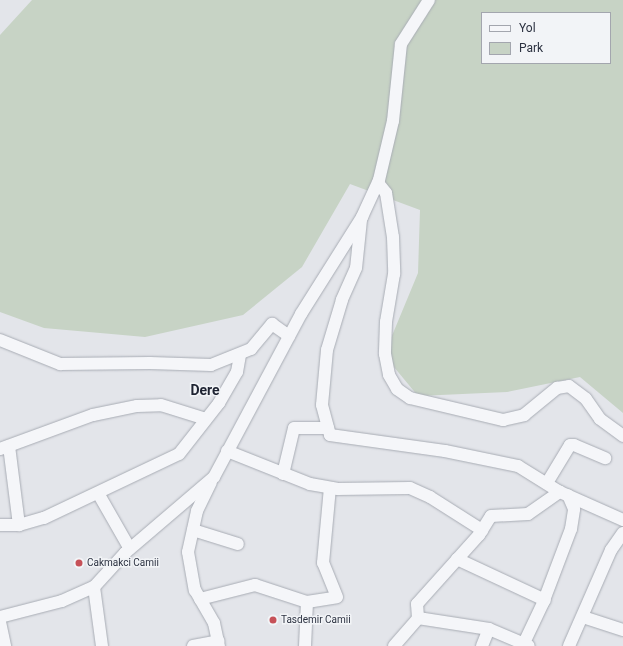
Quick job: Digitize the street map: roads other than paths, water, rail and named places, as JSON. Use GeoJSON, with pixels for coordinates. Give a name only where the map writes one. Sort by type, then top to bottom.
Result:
{"type":"FeatureCollection","features":[{"type":"Feature","properties":{"kind":"street"},"geometry":{"type":"LineString","coordinates":[[193,646],[219,644],[214,623],[195,590],[188,552],[197,512],[226,452],[289,336],[362,217],[378,183],[393,122],[401,44],[429,0]]}},
{"type":"Feature","properties":{"kind":"street"},"geometry":{"type":"LineString","coordinates":[[378,183],[386,193],[393,237],[394,274],[386,322],[385,354],[389,375],[397,389],[410,398],[503,420],[524,415],[557,388],[569,386],[586,399],[600,419],[623,436]]}},
{"type":"Feature","properties":{"kind":"street"},"geometry":{"type":"LineString","coordinates":[[362,217],[356,268],[342,300],[327,350],[322,405],[330,434],[445,451],[518,466],[564,493],[623,520]]}},
{"type":"Feature","properties":{"kind":"street"},"geometry":{"type":"LineString","coordinates":[[0,340],[60,364],[150,362],[211,365],[251,349],[272,324],[289,336]]}},
{"type":"Feature","properties":{"kind":"street"},"geometry":{"type":"LineString","coordinates":[[0,525],[19,525],[44,518],[179,454],[206,419],[237,372],[240,354]]}},
{"type":"Feature","properties":{"kind":"street"},"geometry":{"type":"LineString","coordinates":[[19,525],[4,448],[93,415],[137,406],[161,405],[206,419]]}},
{"type":"Feature","properties":{"kind":"street"},"geometry":{"type":"LineString","coordinates":[[283,474],[294,428],[328,428]]}},
{"type":"Feature","properties":{"kind":"street"},"geometry":{"type":"LineString","coordinates":[[547,483],[570,445],[574,445],[605,458]]}},
{"type":"Feature","properties":{"kind":"street"},"geometry":{"type":"LineString","coordinates":[[226,452],[310,484],[330,488],[410,488],[430,497],[482,530]]}},
{"type":"Feature","properties":{"kind":"street"},"geometry":{"type":"LineString","coordinates":[[0,617],[62,601],[94,587],[130,549],[214,477]]}},
{"type":"Feature","properties":{"kind":"street"},"geometry":{"type":"LineString","coordinates":[[200,598],[255,585],[307,602],[337,597],[323,563],[330,488]]}},
{"type":"Feature","properties":{"kind":"street"},"geometry":{"type":"LineString","coordinates":[[98,493],[130,549]]}},
{"type":"Feature","properties":{"kind":"street"},"geometry":{"type":"LineString","coordinates":[[394,646],[418,618],[417,604],[482,530],[491,516],[528,514],[564,493]]}},
{"type":"Feature","properties":{"kind":"street"},"geometry":{"type":"LineString","coordinates":[[418,618],[489,629],[527,644],[571,529],[574,509],[564,493]]}},
{"type":"Feature","properties":{"kind":"street"},"geometry":{"type":"LineString","coordinates":[[193,530],[238,544]]}},
{"type":"Feature","properties":{"kind":"street"},"geometry":{"type":"LineString","coordinates":[[569,646],[583,617],[611,550],[623,533]]}},
{"type":"Feature","properties":{"kind":"street"},"geometry":{"type":"LineString","coordinates":[[457,559],[544,600]]}},
{"type":"Feature","properties":{"kind":"street"},"geometry":{"type":"LineString","coordinates":[[94,587],[102,646]]}},
{"type":"Feature","properties":{"kind":"street"},"geometry":{"type":"LineString","coordinates":[[305,646],[307,602]]}},
{"type":"Feature","properties":{"kind":"street"},"geometry":{"type":"LineString","coordinates":[[583,617],[623,630]]}},
{"type":"Feature","properties":{"kind":"street"},"geometry":{"type":"LineString","coordinates":[[0,622],[5,646]]}},
{"type":"Feature","properties":{"kind":"street"},"geometry":{"type":"LineString","coordinates":[[482,646],[489,629]]}},
{"type":"Feature","properties":{"kind":"place","name":"Cakmakci Camii"},"geometry":{"type":"Point","coordinates":[79,563]}},
{"type":"Feature","properties":{"kind":"place","name":"Tasdemir Camii"},"geometry":{"type":"Point","coordinates":[273,620]}},
{"type":"Feature","properties":{"kind":"district","name":"Dere"},"geometry":{"type":"Point","coordinates":[205,390]}}]}
